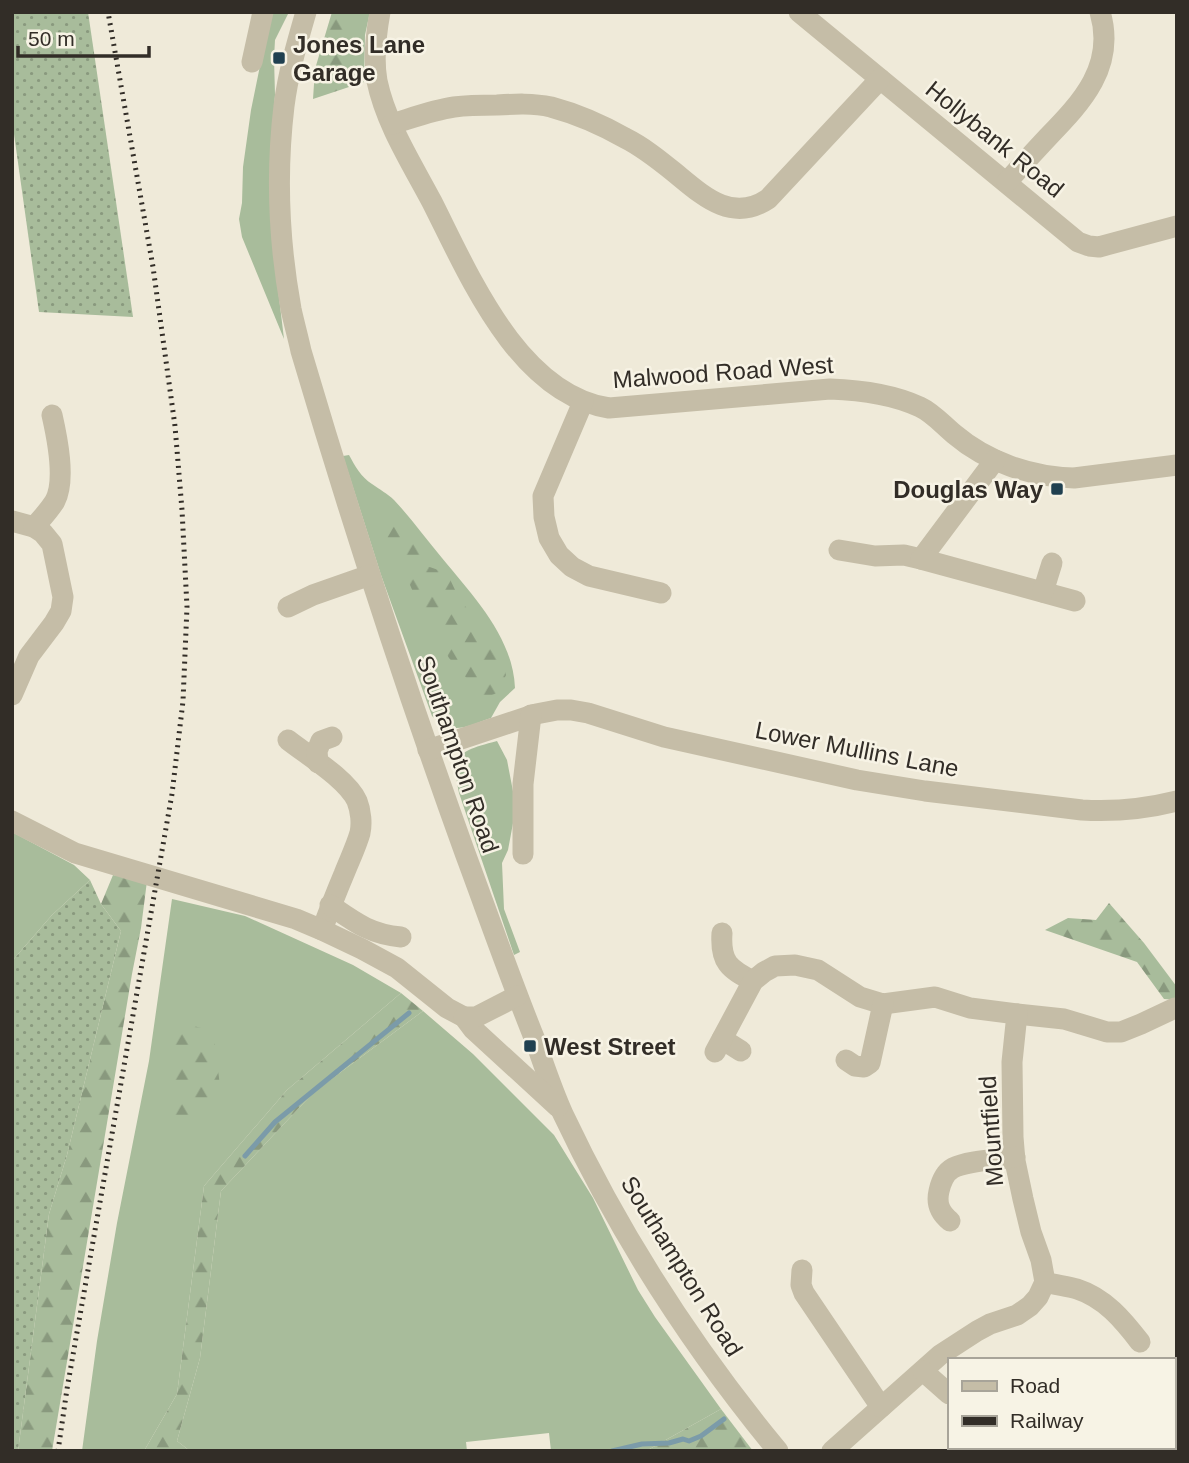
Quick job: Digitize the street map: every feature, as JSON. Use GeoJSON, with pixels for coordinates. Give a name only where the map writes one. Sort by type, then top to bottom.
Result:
{"type":"FeatureCollection","features":[{"type":"Feature","properties":{"kind":"street"},"geometry":{"type":"LineString","coordinates":[[252,62],[263,12]]}},
{"type":"Feature","properties":{"kind":"street","name":"Southampton Road"},"geometry":{"type":"LineString","coordinates":[[306,12],[292,60],[284,105],[281,194],[285,265],[291,310],[301,351],[370,575],[428,750],[517,996],[562,1111],[611,1206],[653,1279],[741,1406],[778,1451]]}},
{"type":"Feature","properties":{"kind":"street","name":"Malwood Road West"},"geometry":{"type":"LineString","coordinates":[[380,12],[376,71],[381,97],[468,275],[500,328],[526,359],[557,387],[583,402],[609,408],[830,389],[851,390],[888,397],[923,408],[975,450],[1020,469],[1058,477],[1094,476],[1177,465]]}},
{"type":"Feature","properties":{"kind":"street","name":"Hollybank Road"},"geometry":{"type":"LineString","coordinates":[[799,12],[1077,242],[1089,247],[1099,247],[1177,226]]}},
{"type":"Feature","properties":{"kind":"street"},"geometry":{"type":"LineString","coordinates":[[1007,182],[1088,92],[1097,73],[1104,46],[1100,12]]}},
{"type":"Feature","properties":{"kind":"street"},"geometry":{"type":"LineString","coordinates":[[392,124],[453,107],[519,103],[548,106],[578,115],[625,138],[654,156],[714,202],[726,207],[744,208],[758,206],[768,199],[880,79]]}},
{"type":"Feature","properties":{"kind":"street"},"geometry":{"type":"LineString","coordinates":[[583,402],[543,496],[549,538],[559,555],[572,567],[589,576],[661,593]]}},
{"type":"Feature","properties":{"kind":"street"},"geometry":{"type":"LineString","coordinates":[[34,527],[56,499],[59,483],[60,466],[52,415]]}},
{"type":"Feature","properties":{"kind":"street"},"geometry":{"type":"LineString","coordinates":[[921,559],[995,460]]}},
{"type":"Feature","properties":{"kind":"street"},"geometry":{"type":"LineString","coordinates":[[12,521],[34,527],[52,544],[63,597],[61,611],[29,656],[12,695]]}},
{"type":"Feature","properties":{"kind":"street"},"geometry":{"type":"LineString","coordinates":[[839,550],[860,563],[875,556],[904,555],[1075,601]]}},
{"type":"Feature","properties":{"kind":"street"},"geometry":{"type":"LineString","coordinates":[[1044,592],[1052,563]]}},
{"type":"Feature","properties":{"kind":"street"},"geometry":{"type":"LineString","coordinates":[[288,607],[313,594],[370,575]]}},
{"type":"Feature","properties":{"kind":"street","name":"Lower Mullins Lane"},"geometry":{"type":"LineString","coordinates":[[428,750],[531,715],[557,709],[588,713],[664,737],[738,754],[857,780],[925,791],[1095,811],[1139,809],[1177,801]]}},
{"type":"Feature","properties":{"kind":"street"},"geometry":{"type":"LineString","coordinates":[[523,854],[523,783],[531,715]]}},
{"type":"Feature","properties":{"kind":"street"},"geometry":{"type":"LineString","coordinates":[[318,763],[317,751],[321,741],[332,737]]}},
{"type":"Feature","properties":{"kind":"street"},"geometry":{"type":"LineString","coordinates":[[288,740],[347,788],[357,801],[361,817],[355,848],[322,930]]}},
{"type":"Feature","properties":{"kind":"street"},"geometry":{"type":"LineString","coordinates":[[12,821],[75,853],[296,919],[362,949],[397,968],[447,1008],[464,1017],[473,1029],[562,1111]]}},
{"type":"Feature","properties":{"kind":"street"},"geometry":{"type":"LineString","coordinates":[[330,905],[360,925],[383,935],[401,937]]}},
{"type":"Feature","properties":{"kind":"street"},"geometry":{"type":"LineString","coordinates":[[722,933],[721,948],[725,961],[738,974],[753,981]]}},
{"type":"Feature","properties":{"kind":"street"},"geometry":{"type":"LineString","coordinates":[[741,1051],[718,1046],[753,981],[775,967],[795,965],[818,970],[860,997],[883,1004],[935,998],[970,1008],[1064,1019],[1107,1032],[1121,1032],[1175,1008]]}},
{"type":"Feature","properties":{"kind":"street"},"geometry":{"type":"LineString","coordinates":[[464,1017],[476,1017],[517,996]]}},
{"type":"Feature","properties":{"kind":"street"},"geometry":{"type":"LineString","coordinates":[[846,1060],[855,1066],[864,1067],[870,1063],[883,1004]]}},
{"type":"Feature","properties":{"kind":"street","name":"Mountfield"},"geometry":{"type":"LineString","coordinates":[[1017,1014],[1012,1062],[1015,1157],[1045,1282]]}},
{"type":"Feature","properties":{"kind":"street"},"geometry":{"type":"LineString","coordinates":[[950,1221],[942,1215],[937,1199],[947,1173],[968,1164],[1015,1157]]}},
{"type":"Feature","properties":{"kind":"street"},"geometry":{"type":"LineString","coordinates":[[802,1270],[801,1285],[804,1293],[881,1407]]}},
{"type":"Feature","properties":{"kind":"street"},"geometry":{"type":"LineString","coordinates":[[832,1451],[957,1343],[990,1324],[1017,1315],[1030,1306],[1045,1282],[1077,1289],[1100,1300],[1121,1318],[1140,1342]]}},
{"type":"Feature","properties":{"kind":"street"},"geometry":{"type":"LineString","coordinates":[[923,1371],[948,1393]]}},
{"type":"Feature","properties":{"kind":"green space"},"geometry":{"type":"Polygon","coordinates":[[[12,12],[88,12],[133,317],[39,312],[12,120],[12,12]]]}},
{"type":"Feature","properties":{"kind":"green space"},"geometry":{"type":"Polygon","coordinates":[[[271,12],[289,12],[275,40],[270,173],[273,247],[284,339],[242,237],[239,219],[251,110],[271,12]]]}},
{"type":"Feature","properties":{"kind":"green space"},"geometry":{"type":"Polygon","coordinates":[[[332,12],[370,12],[365,35],[364,82],[313,99],[315,69],[332,12]]]}},
{"type":"Feature","properties":{"kind":"green space"},"geometry":{"type":"Polygon","coordinates":[[[349,455],[365,478],[391,498],[406,514],[478,602],[499,634],[513,669],[515,688],[500,702],[491,718],[453,728],[432,716],[381,575],[343,456],[349,455]]]}},
{"type":"Feature","properties":{"kind":"green space"},"geometry":{"type":"Polygon","coordinates":[[[394,514],[411,529],[421,555],[421,564],[447,573],[476,623],[491,638],[502,656],[506,675],[497,693],[484,698],[449,658],[420,608],[394,548],[381,530],[382,521],[394,514]]]}},
{"type":"Feature","properties":{"kind":"green space"},"geometry":{"type":"Polygon","coordinates":[[[497,741],[507,760],[516,807],[508,850],[502,863],[504,909],[520,952],[514,955],[459,793],[456,769],[461,755],[497,741]]]}},
{"type":"Feature","properties":{"kind":"green space"},"geometry":{"type":"Polygon","coordinates":[[[12,832],[74,865],[90,880],[52,915],[12,961],[12,832]]]}},
{"type":"Feature","properties":{"kind":"green space"},"geometry":{"type":"Polygon","coordinates":[[[113,875],[147,881],[141,928],[52,1451],[18,1451],[49,1214],[67,1155],[121,931],[101,904],[113,875]]]}},
{"type":"Feature","properties":{"kind":"green space"},"geometry":{"type":"Polygon","coordinates":[[[90,880],[101,904],[121,931],[67,1155],[49,1214],[18,1451],[12,1451],[12,961],[52,915],[90,880]]]}},
{"type":"Feature","properties":{"kind":"green space"},"geometry":{"type":"Polygon","coordinates":[[[172,899],[245,916],[353,965],[401,993],[287,1090],[204,1186],[177,1394],[144,1451],[82,1451],[117,1223],[149,1061],[172,899]]]}},
{"type":"Feature","properties":{"kind":"green space"},"geometry":{"type":"Polygon","coordinates":[[[1109,903],[1177,987],[1177,1000],[1164,999],[1137,962],[1045,930],[1068,918],[1096,920],[1109,903]]]}},
{"type":"Feature","properties":{"kind":"green space"},"geometry":{"type":"Polygon","coordinates":[[[401,993],[423,1011],[314,1092],[221,1191],[200,1358],[177,1441],[190,1451],[144,1451],[177,1394],[204,1186],[287,1090],[401,993]]]}},
{"type":"Feature","properties":{"kind":"green space"},"geometry":{"type":"Polygon","coordinates":[[[423,1011],[473,1054],[554,1135],[593,1198],[638,1290],[721,1409],[646,1451],[551,1451],[549,1433],[466,1442],[467,1451],[190,1451],[177,1441],[200,1358],[221,1191],[314,1092],[423,1011]]]}},
{"type":"Feature","properties":{"kind":"green space"},"geometry":{"type":"Polygon","coordinates":[[[174,1021],[213,1031],[220,1086],[197,1118],[174,1130],[174,1021]]]}},
{"type":"Feature","properties":{"kind":"green space"},"geometry":{"type":"Polygon","coordinates":[[[721,1409],[753,1451],[646,1451],[721,1409]]]}},
{"type":"Feature","properties":{"kind":"waterway"},"geometry":{"type":"LineString","coordinates":[[245,1156],[275,1122],[409,1013]]}},
{"type":"Feature","properties":{"kind":"waterway"},"geometry":{"type":"LineString","coordinates":[[612,1451],[642,1444],[669,1443],[683,1439],[689,1441],[701,1436],[724,1419]]}},
{"type":"Feature","properties":{"kind":"railway"},"geometry":{"type":"LineString","coordinates":[[58,1451],[172,794],[183,701],[187,607],[175,426],[153,267],[108,12]]}},
{"type":"Feature","properties":{"kind":"place","name":"Jones Lane Garage"},"geometry":{"type":"Point","coordinates":[279,58]}},
{"type":"Feature","properties":{"kind":"place","name":"Douglas Way"},"geometry":{"type":"Point","coordinates":[1057,489]}},
{"type":"Feature","properties":{"kind":"place","name":"West Street"},"geometry":{"type":"Point","coordinates":[530,1046]}}]}
